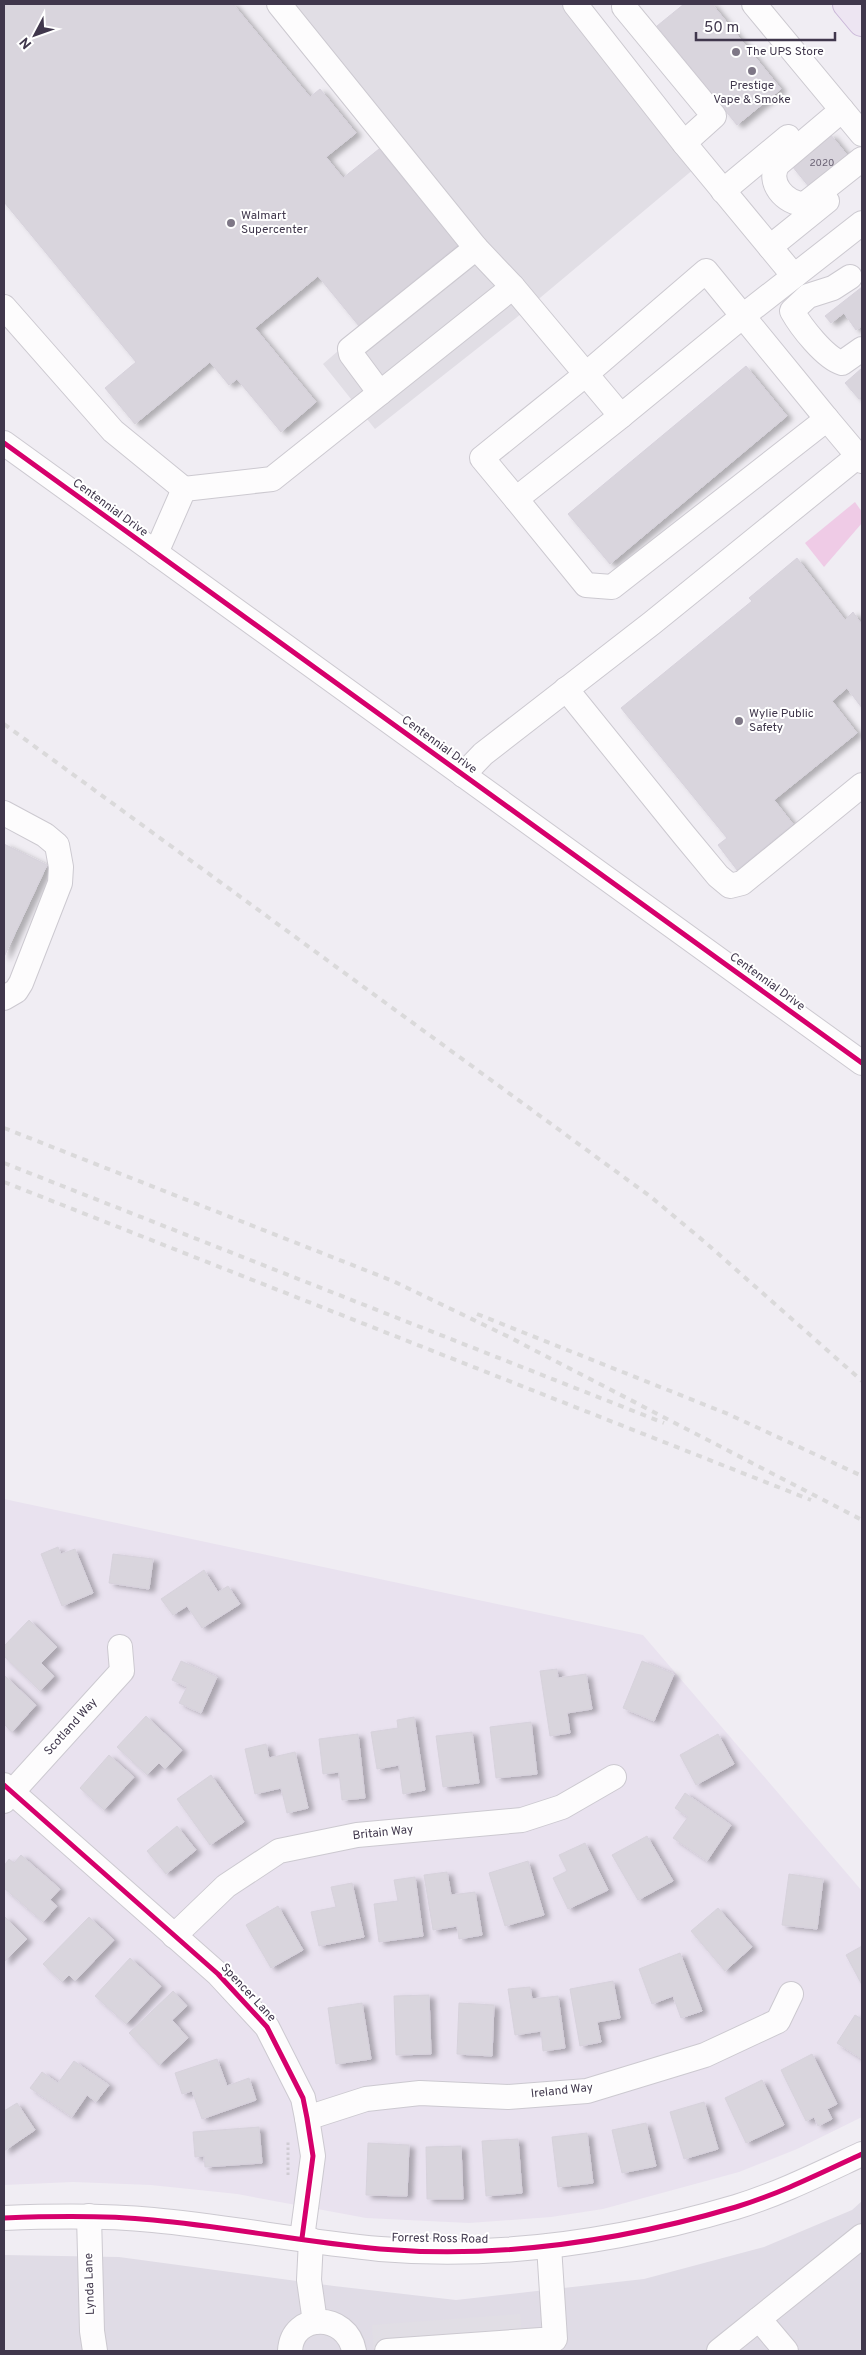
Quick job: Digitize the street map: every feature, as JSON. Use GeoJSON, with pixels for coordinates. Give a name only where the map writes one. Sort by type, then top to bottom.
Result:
{"type":"FeatureCollection","features":[{"type":"Feature","properties":{"kind":"main road"},"geometry":{"type":"LineString","coordinates":[[847,4],[862,22]]}},
{"type":"Feature","properties":{"kind":"street"},"geometry":{"type":"LineString","coordinates":[[279,4],[476,248],[513,287],[585,376],[621,416]]}},
{"type":"Feature","properties":{"kind":"street"},"geometry":{"type":"LineString","coordinates":[[575,4],[684,144],[794,276]]}},
{"type":"Feature","properties":{"kind":"street"},"geometry":{"type":"LineString","coordinates":[[754,4],[862,134]]}},
{"type":"Feature","properties":{"kind":"street"},"geometry":{"type":"LineString","coordinates":[[595,30],[626,5],[714,116],[684,144]]}},
{"type":"Feature","properties":{"kind":"street"},"geometry":{"type":"LineString","coordinates":[[837,104],[778,164],[773,172],[774,182],[788,200],[796,204],[805,204],[862,158]]}},
{"type":"Feature","properties":{"kind":"street"},"geometry":{"type":"LineString","coordinates":[[723,190],[837,104]]}},
{"type":"Feature","properties":{"kind":"street"},"geometry":{"type":"LineString","coordinates":[[770,247],[862,173]]}},
{"type":"Feature","properties":{"kind":"street"},"geometry":{"type":"LineString","coordinates":[[516,499],[743,316],[862,223]]}},
{"type":"Feature","properties":{"kind":"street"},"geometry":{"type":"LineString","coordinates":[[380,393],[351,354],[350,349],[476,248]]}},
{"type":"Feature","properties":{"kind":"street"},"geometry":{"type":"LineString","coordinates":[[464,775],[483,754],[861,457],[827,419],[706,271],[585,376],[482,458],[586,585],[612,587],[827,419]]}},
{"type":"Feature","properties":{"kind":"street"},"geometry":{"type":"LineString","coordinates":[[850,277],[833,288],[808,296],[792,311],[799,322],[832,360],[842,363],[862,349]]}},
{"type":"Feature","properties":{"kind":"street"},"geometry":{"type":"LineString","coordinates":[[4,307],[113,431],[184,489],[272,479],[513,287]]}},
{"type":"Feature","properties":{"kind":"street","name":"Centennial Drive"},"geometry":{"type":"LineString","coordinates":[[4,443],[862,1063]]}},
{"type":"Feature","properties":{"kind":"street"},"geometry":{"type":"LineString","coordinates":[[156,554],[184,489]]}},
{"type":"Feature","properties":{"kind":"street"},"geometry":{"type":"LineString","coordinates":[[566,689],[718,876],[730,886],[742,884],[862,785]]}},
{"type":"Feature","properties":{"kind":"street"},"geometry":{"type":"LineString","coordinates":[[4,813],[45,835],[57,845],[61,867],[60,883],[21,983],[16,991],[4,998]]}},
{"type":"Feature","properties":{"kind":"street","name":"Scotland Way"},"geometry":{"type":"LineString","coordinates":[[6,1793],[122,1671],[120,1647]]}},
{"type":"Feature","properties":{"kind":"street","name":"Britain Way"},"geometry":{"type":"LineString","coordinates":[[174,1936],[226,1886],[279,1851],[357,1835],[522,1820],[562,1807],[614,1777]]}},
{"type":"Feature","properties":{"kind":"street","name":"Spencer Lane"},"geometry":{"type":"LineString","coordinates":[[6,1793],[218,1974],[267,2027],[303,2098],[307,2118],[313,2156],[307,2239],[309,2280],[315,2322]]}},
{"type":"Feature","properties":{"kind":"street","name":"Ireland Way"},"geometry":{"type":"LineString","coordinates":[[307,2118],[366,2099],[420,2093],[508,2097],[587,2091],[705,2054],[770,2024],[778,2020],[791,1994]]}},
{"type":"Feature","properties":{"kind":"street","name":"Forrest Ross Road"},"geometry":{"type":"LineString","coordinates":[[4,2218],[89,2216],[152,2220],[380,2248],[462,2252],[549,2246],[629,2234],[738,2206],[862,2154]]}},
{"type":"Feature","properties":{"kind":"street","name":"Lynda Lane"},"geometry":{"type":"LineString","coordinates":[[89,2216],[92,2331],[95,2351]]}},
{"type":"Feature","properties":{"kind":"street"},"geometry":{"type":"LineString","coordinates":[[719,2351],[862,2236]]}},
{"type":"Feature","properties":{"kind":"street"},"geometry":{"type":"LineString","coordinates":[[387,2351],[557,2345],[549,2246]]}},
{"type":"Feature","properties":{"kind":"street"},"geometry":{"type":"LineString","coordinates":[[759,2319],[786,2351]]}},
{"type":"Feature","properties":{"kind":"street"},"geometry":{"type":"LineString","coordinates":[[290,2351],[294,2338],[300,2330],[315,2322],[330,2322],[340,2326],[348,2334],[354,2351]]}},
{"type":"Feature","properties":{"kind":"path"},"geometry":{"type":"LineString","coordinates":[[287,2182],[288,2134]]}},
{"type":"Feature","properties":{"kind":"shaded area"},"geometry":{"type":"Polygon","coordinates":[[[266,4],[577,4],[707,158],[516,318],[375,429],[323,364],[463,243],[266,4]]]}},
{"type":"Feature","properties":{"kind":"shaded area"},"geometry":{"type":"Polygon","coordinates":[[[855,502],[862,512],[862,523],[824,567],[805,543],[855,502]]]}},
{"type":"Feature","properties":{"kind":"shaded area"},"geometry":{"type":"Polygon","coordinates":[[[4,1499],[643,1635],[862,1891],[862,2117],[797,2149],[739,2172],[603,2209],[551,2217],[469,2223],[366,2218],[237,2194],[151,2185],[73,2182],[4,2185],[4,1499]]]}},
{"type":"Feature","properties":{"kind":"shaded area"},"geometry":{"type":"Polygon","coordinates":[[[862,2201],[862,2351],[4,2351],[4,2255],[119,2257],[334,2286],[456,2300],[644,2279],[764,2247],[852,2210],[862,2201]]]}},
{"type":"Feature","properties":{"kind":"shaded area"},"geometry":{"type":"Polygon","coordinates":[[[520,2314],[523,2351],[374,2351],[372,2325],[520,2314]]]}},
{"type":"Feature","properties":{"kind":"building","name":"Walmart Supercenter"},"geometry":{"type":"Polygon","coordinates":[[[4,4],[233,4],[310,97],[320,89],[356,133],[326,157],[343,178],[379,149],[458,245],[359,326],[318,276],[255,328],[316,402],[281,432],[237,379],[229,385],[210,362],[135,424],[105,388],[136,362],[4,202],[4,4]]]}},
{"type":"Feature","properties":{"kind":"building"},"geometry":{"type":"Polygon","coordinates":[[[684,4],[712,4],[781,89],[737,125],[657,26],[684,4]]]}},
{"type":"Feature","properties":{"kind":"building"},"geometry":{"type":"Polygon","coordinates":[[[830,134],[852,161],[814,193],[792,166],[830,134]]]}},
{"type":"Feature","properties":{"kind":"building"},"geometry":{"type":"Polygon","coordinates":[[[862,287],[862,326],[856,330],[844,313],[831,323],[825,316],[862,287]]]}},
{"type":"Feature","properties":{"kind":"building"},"geometry":{"type":"Polygon","coordinates":[[[746,366],[787,416],[610,564],[568,514],[746,366]]]}},
{"type":"Feature","properties":{"kind":"building"},"geometry":{"type":"Polygon","coordinates":[[[862,368],[862,396],[859,399],[845,383],[862,368]]]}},
{"type":"Feature","properties":{"kind":"building","name":"Wylie Public Safety"},"geometry":{"type":"Polygon","coordinates":[[[797,558],[845,620],[853,612],[862,625],[862,708],[847,688],[832,701],[857,733],[774,800],[793,824],[737,870],[718,845],[727,838],[621,708],[752,601],[749,598],[797,558]]]}},
{"type":"Feature","properties":{"kind":"building"},"geometry":{"type":"Polygon","coordinates":[[[4,844],[47,865],[4,957],[4,844]]]}},
{"type":"Feature","properties":{"kind":"building"},"geometry":{"type":"Polygon","coordinates":[[[58,1547],[61,1554],[75,1549],[93,1593],[62,1606],[41,1554],[58,1547]]]}},
{"type":"Feature","properties":{"kind":"building"},"geometry":{"type":"Polygon","coordinates":[[[113,1554],[153,1559],[149,1589],[109,1583],[113,1554]]]}},
{"type":"Feature","properties":{"kind":"building"},"geometry":{"type":"Polygon","coordinates":[[[204,1570],[218,1592],[228,1586],[240,1604],[202,1628],[187,1606],[173,1615],[161,1599],[204,1570]]]}},
{"type":"Feature","properties":{"kind":"building"},"geometry":{"type":"Polygon","coordinates":[[[29,1620],[57,1647],[41,1663],[54,1676],[40,1691],[4,1656],[4,1646],[29,1620]]]}},
{"type":"Feature","properties":{"kind":"building"},"geometry":{"type":"Polygon","coordinates":[[[181,1661],[217,1677],[201,1713],[179,1703],[187,1687],[172,1680],[181,1661]]]}},
{"type":"Feature","properties":{"kind":"building"},"geometry":{"type":"Polygon","coordinates":[[[642,1661],[674,1674],[654,1721],[623,1708],[642,1661]]]}},
{"type":"Feature","properties":{"kind":"building"},"geometry":{"type":"Polygon","coordinates":[[[557,1669],[558,1678],[586,1674],[592,1709],[567,1713],[570,1733],[550,1736],[540,1671],[557,1669]]]}},
{"type":"Feature","properties":{"kind":"building"},"geometry":{"type":"Polygon","coordinates":[[[4,1675],[36,1705],[12,1732],[4,1724],[4,1675]]]}},
{"type":"Feature","properties":{"kind":"building"},"geometry":{"type":"Polygon","coordinates":[[[146,1716],[182,1750],[165,1769],[159,1763],[147,1775],[117,1747],[146,1716]]]}},
{"type":"Feature","properties":{"kind":"building"},"geometry":{"type":"Polygon","coordinates":[[[414,1717],[425,1790],[403,1794],[399,1765],[377,1769],[371,1732],[398,1728],[397,1720],[414,1717]]]}},
{"type":"Feature","properties":{"kind":"building"},"geometry":{"type":"Polygon","coordinates":[[[531,1722],[537,1774],[496,1778],[490,1727],[531,1722]]]}},
{"type":"Feature","properties":{"kind":"building"},"geometry":{"type":"Polygon","coordinates":[[[472,1732],[479,1783],[443,1787],[436,1736],[472,1732]]]}},
{"type":"Feature","properties":{"kind":"building"},"geometry":{"type":"Polygon","coordinates":[[[358,1734],[365,1798],[342,1800],[339,1772],[323,1774],[319,1739],[358,1734]]]}},
{"type":"Feature","properties":{"kind":"building"},"geometry":{"type":"Polygon","coordinates":[[[718,1734],[734,1764],[696,1785],[680,1755],[718,1734]]]}},
{"type":"Feature","properties":{"kind":"building"},"geometry":{"type":"Polygon","coordinates":[[[266,1744],[269,1758],[295,1752],[308,1808],[287,1813],[281,1788],[255,1794],[245,1749],[266,1744]]]}},
{"type":"Feature","properties":{"kind":"building"},"geometry":{"type":"Polygon","coordinates":[[[109,1755],[134,1777],[104,1810],[80,1788],[109,1755]]]}},
{"type":"Feature","properties":{"kind":"building"},"geometry":{"type":"Polygon","coordinates":[[[211,1775],[244,1822],[210,1845],[177,1799],[211,1775]]]}},
{"type":"Feature","properties":{"kind":"building"},"geometry":{"type":"Polygon","coordinates":[[[685,1793],[731,1825],[707,1861],[673,1838],[688,1817],[675,1808],[685,1793]]]}},
{"type":"Feature","properties":{"kind":"building"},"geometry":{"type":"Polygon","coordinates":[[[177,1826],[196,1850],[166,1874],[147,1851],[177,1826]]]}},
{"type":"Feature","properties":{"kind":"building"},"geometry":{"type":"Polygon","coordinates":[[[647,1836],[673,1881],[638,1900],[612,1855],[647,1836]]]}},
{"type":"Feature","properties":{"kind":"building"},"geometry":{"type":"Polygon","coordinates":[[[585,1843],[608,1890],[568,1909],[553,1878],[567,1871],[559,1855],[585,1843]]]}},
{"type":"Feature","properties":{"kind":"building"},"geometry":{"type":"Polygon","coordinates":[[[21,1855],[60,1889],[50,1900],[57,1906],[43,1922],[4,1888],[4,1866],[9,1859],[14,1863],[21,1855]]]}},
{"type":"Feature","properties":{"kind":"building"},"geometry":{"type":"Polygon","coordinates":[[[528,1861],[544,1915],[505,1926],[489,1873],[528,1861]]]}},
{"type":"Feature","properties":{"kind":"building"},"geometry":{"type":"Polygon","coordinates":[[[447,1872],[451,1895],[475,1892],[482,1935],[459,1939],[457,1926],[433,1930],[424,1875],[447,1872]]]}},
{"type":"Feature","properties":{"kind":"building"},"geometry":{"type":"Polygon","coordinates":[[[789,1874],[823,1879],[817,1929],[782,1925],[789,1874]]]}},
{"type":"Feature","properties":{"kind":"building"},"geometry":{"type":"Polygon","coordinates":[[[415,1877],[423,1936],[379,1942],[374,1904],[398,1901],[394,1880],[415,1877]]]}},
{"type":"Feature","properties":{"kind":"building"},"geometry":{"type":"Polygon","coordinates":[[[352,1883],[364,1937],[319,1946],[311,1912],[336,1907],[331,1887],[352,1883]]]}},
{"type":"Feature","properties":{"kind":"building"},"geometry":{"type":"Polygon","coordinates":[[[278,1906],[303,1950],[271,1968],[246,1925],[278,1906]]]}},
{"type":"Feature","properties":{"kind":"building"},"geometry":{"type":"Polygon","coordinates":[[[718,1908],[752,1947],[725,1971],[691,1931],[718,1908]]]}},
{"type":"Feature","properties":{"kind":"building"},"geometry":{"type":"Polygon","coordinates":[[[4,1916],[27,1939],[4,1962],[4,1916]]]}},
{"type":"Feature","properties":{"kind":"building"},"geometry":{"type":"Polygon","coordinates":[[[89,1917],[114,1940],[75,1981],[69,1975],[62,1982],[43,1964],[89,1917]]]}},
{"type":"Feature","properties":{"kind":"building"},"geometry":{"type":"Polygon","coordinates":[[[862,1946],[862,1985],[846,1955],[862,1946]]]}},
{"type":"Feature","properties":{"kind":"building"},"geometry":{"type":"Polygon","coordinates":[[[680,1953],[702,2011],[681,2018],[673,1996],[652,2004],[639,1969],[680,1953]]]}},
{"type":"Feature","properties":{"kind":"building"},"geometry":{"type":"Polygon","coordinates":[[[130,1958],[161,1986],[126,2024],[95,1996],[130,1958]]]}},
{"type":"Feature","properties":{"kind":"building"},"geometry":{"type":"Polygon","coordinates":[[[613,1981],[620,2018],[597,2022],[601,2042],[580,2046],[570,1989],[613,1981]]]}},
{"type":"Feature","properties":{"kind":"building"},"geometry":{"type":"Polygon","coordinates":[[[530,1987],[532,1999],[558,1996],[565,2048],[543,2051],[541,2031],[515,2035],[508,1989],[530,1987]]]}},
{"type":"Feature","properties":{"kind":"building"},"geometry":{"type":"Polygon","coordinates":[[[173,1991],[187,2006],[172,2020],[188,2038],[159,2065],[129,2033],[173,1991]]]}},
{"type":"Feature","properties":{"kind":"building"},"geometry":{"type":"Polygon","coordinates":[[[429,1995],[431,2054],[396,2055],[394,1996],[429,1995]]]}},
{"type":"Feature","properties":{"kind":"building"},"geometry":{"type":"Polygon","coordinates":[[[362,2003],[371,2059],[336,2064],[328,2008],[362,2003]]]}},
{"type":"Feature","properties":{"kind":"building"},"geometry":{"type":"Polygon","coordinates":[[[459,2003],[494,2005],[492,2056],[457,2054],[459,2003]]]}},
{"type":"Feature","properties":{"kind":"building"},"geometry":{"type":"Polygon","coordinates":[[[855,2015],[862,2019],[862,2059],[837,2043],[855,2015]]]}},
{"type":"Feature","properties":{"kind":"building"},"geometry":{"type":"Polygon","coordinates":[[[812,2054],[837,2104],[827,2109],[832,2119],[818,2126],[814,2117],[806,2121],[781,2070],[812,2054]]]}},
{"type":"Feature","properties":{"kind":"building"},"geometry":{"type":"Polygon","coordinates":[[[217,2059],[227,2086],[249,2078],[256,2100],[202,2119],[192,2091],[182,2094],[175,2073],[217,2059]]]}},
{"type":"Feature","properties":{"kind":"building"},"geometry":{"type":"Polygon","coordinates":[[[74,2061],[109,2085],[96,2102],[87,2095],[72,2117],[30,2088],[42,2072],[58,2083],[74,2061]]]}},
{"type":"Feature","properties":{"kind":"building"},"geometry":{"type":"Polygon","coordinates":[[[762,2080],[784,2125],[746,2143],[725,2098],[762,2080]]]}},
{"type":"Feature","properties":{"kind":"building"},"geometry":{"type":"Polygon","coordinates":[[[704,2102],[718,2149],[684,2159],[670,2112],[704,2102]]]}},
{"type":"Feature","properties":{"kind":"building"},"geometry":{"type":"Polygon","coordinates":[[[17,2103],[35,2130],[4,2151],[4,2111],[17,2103]]]}},
{"type":"Feature","properties":{"kind":"building"},"geometry":{"type":"Polygon","coordinates":[[[646,2123],[656,2166],[622,2173],[612,2130],[646,2123]]]}},
{"type":"Feature","properties":{"kind":"building"},"geometry":{"type":"Polygon","coordinates":[[[259,2127],[262,2163],[205,2167],[204,2156],[195,2157],[193,2132],[259,2127]]]}},
{"type":"Feature","properties":{"kind":"building"},"geometry":{"type":"Polygon","coordinates":[[[587,2133],[593,2183],[558,2187],[552,2137],[587,2133]]]}},
{"type":"Feature","properties":{"kind":"building"},"geometry":{"type":"Polygon","coordinates":[[[518,2139],[522,2193],[486,2196],[482,2141],[518,2139]]]}},
{"type":"Feature","properties":{"kind":"building"},"geometry":{"type":"Polygon","coordinates":[[[368,2143],[409,2145],[407,2196],[366,2195],[368,2143]]]}},
{"type":"Feature","properties":{"kind":"building"},"geometry":{"type":"Polygon","coordinates":[[[461,2146],[463,2199],[427,2199],[426,2147],[461,2146]]]}},
{"type":"Feature","properties":{"kind":"railway"},"geometry":{"type":"LineString","coordinates":[[4,724],[651,1197],[862,1381]]}},
{"type":"Feature","properties":{"kind":"railway"},"geometry":{"type":"LineString","coordinates":[[4,1128],[393,1281],[509,1337],[862,1520]]}},
{"type":"Feature","properties":{"kind":"railway"},"geometry":{"type":"LineString","coordinates":[[4,1163],[664,1423]]}},
{"type":"Feature","properties":{"kind":"railway"},"geometry":{"type":"LineString","coordinates":[[4,1182],[811,1500]]}},
{"type":"Feature","properties":{"kind":"railway"},"geometry":{"type":"LineString","coordinates":[[477,1314],[728,1414],[862,1476]]}},
{"type":"Feature","properties":{"kind":"cycle path"},"geometry":{"type":"LineString","coordinates":[[4,443],[862,1063]]}},
{"type":"Feature","properties":{"kind":"cycle path"},"geometry":{"type":"LineString","coordinates":[[4,1785],[218,1974],[267,2027],[303,2098],[307,2118],[313,2156],[302,2238]]}},
{"type":"Feature","properties":{"kind":"cycle path"},"geometry":{"type":"LineString","coordinates":[[4,2218],[78,2216],[134,2218],[210,2226],[380,2249],[425,2251],[515,2249],[604,2238],[693,2219],[768,2196],[862,2154]]}},
{"type":"Feature","properties":{"kind":"place","name":"The UPS Store"},"geometry":{"type":"Point","coordinates":[736,52]}},
{"type":"Feature","properties":{"kind":"place","name":"Prestige Vape & Smoke"},"geometry":{"type":"Point","coordinates":[752,71]}},
{"type":"Feature","properties":{"kind":"place","name":"Walmart Supercenter"},"geometry":{"type":"Point","coordinates":[231,223]}},
{"type":"Feature","properties":{"kind":"place","name":"Wylie Public Safety"},"geometry":{"type":"Point","coordinates":[739,721]}}]}
